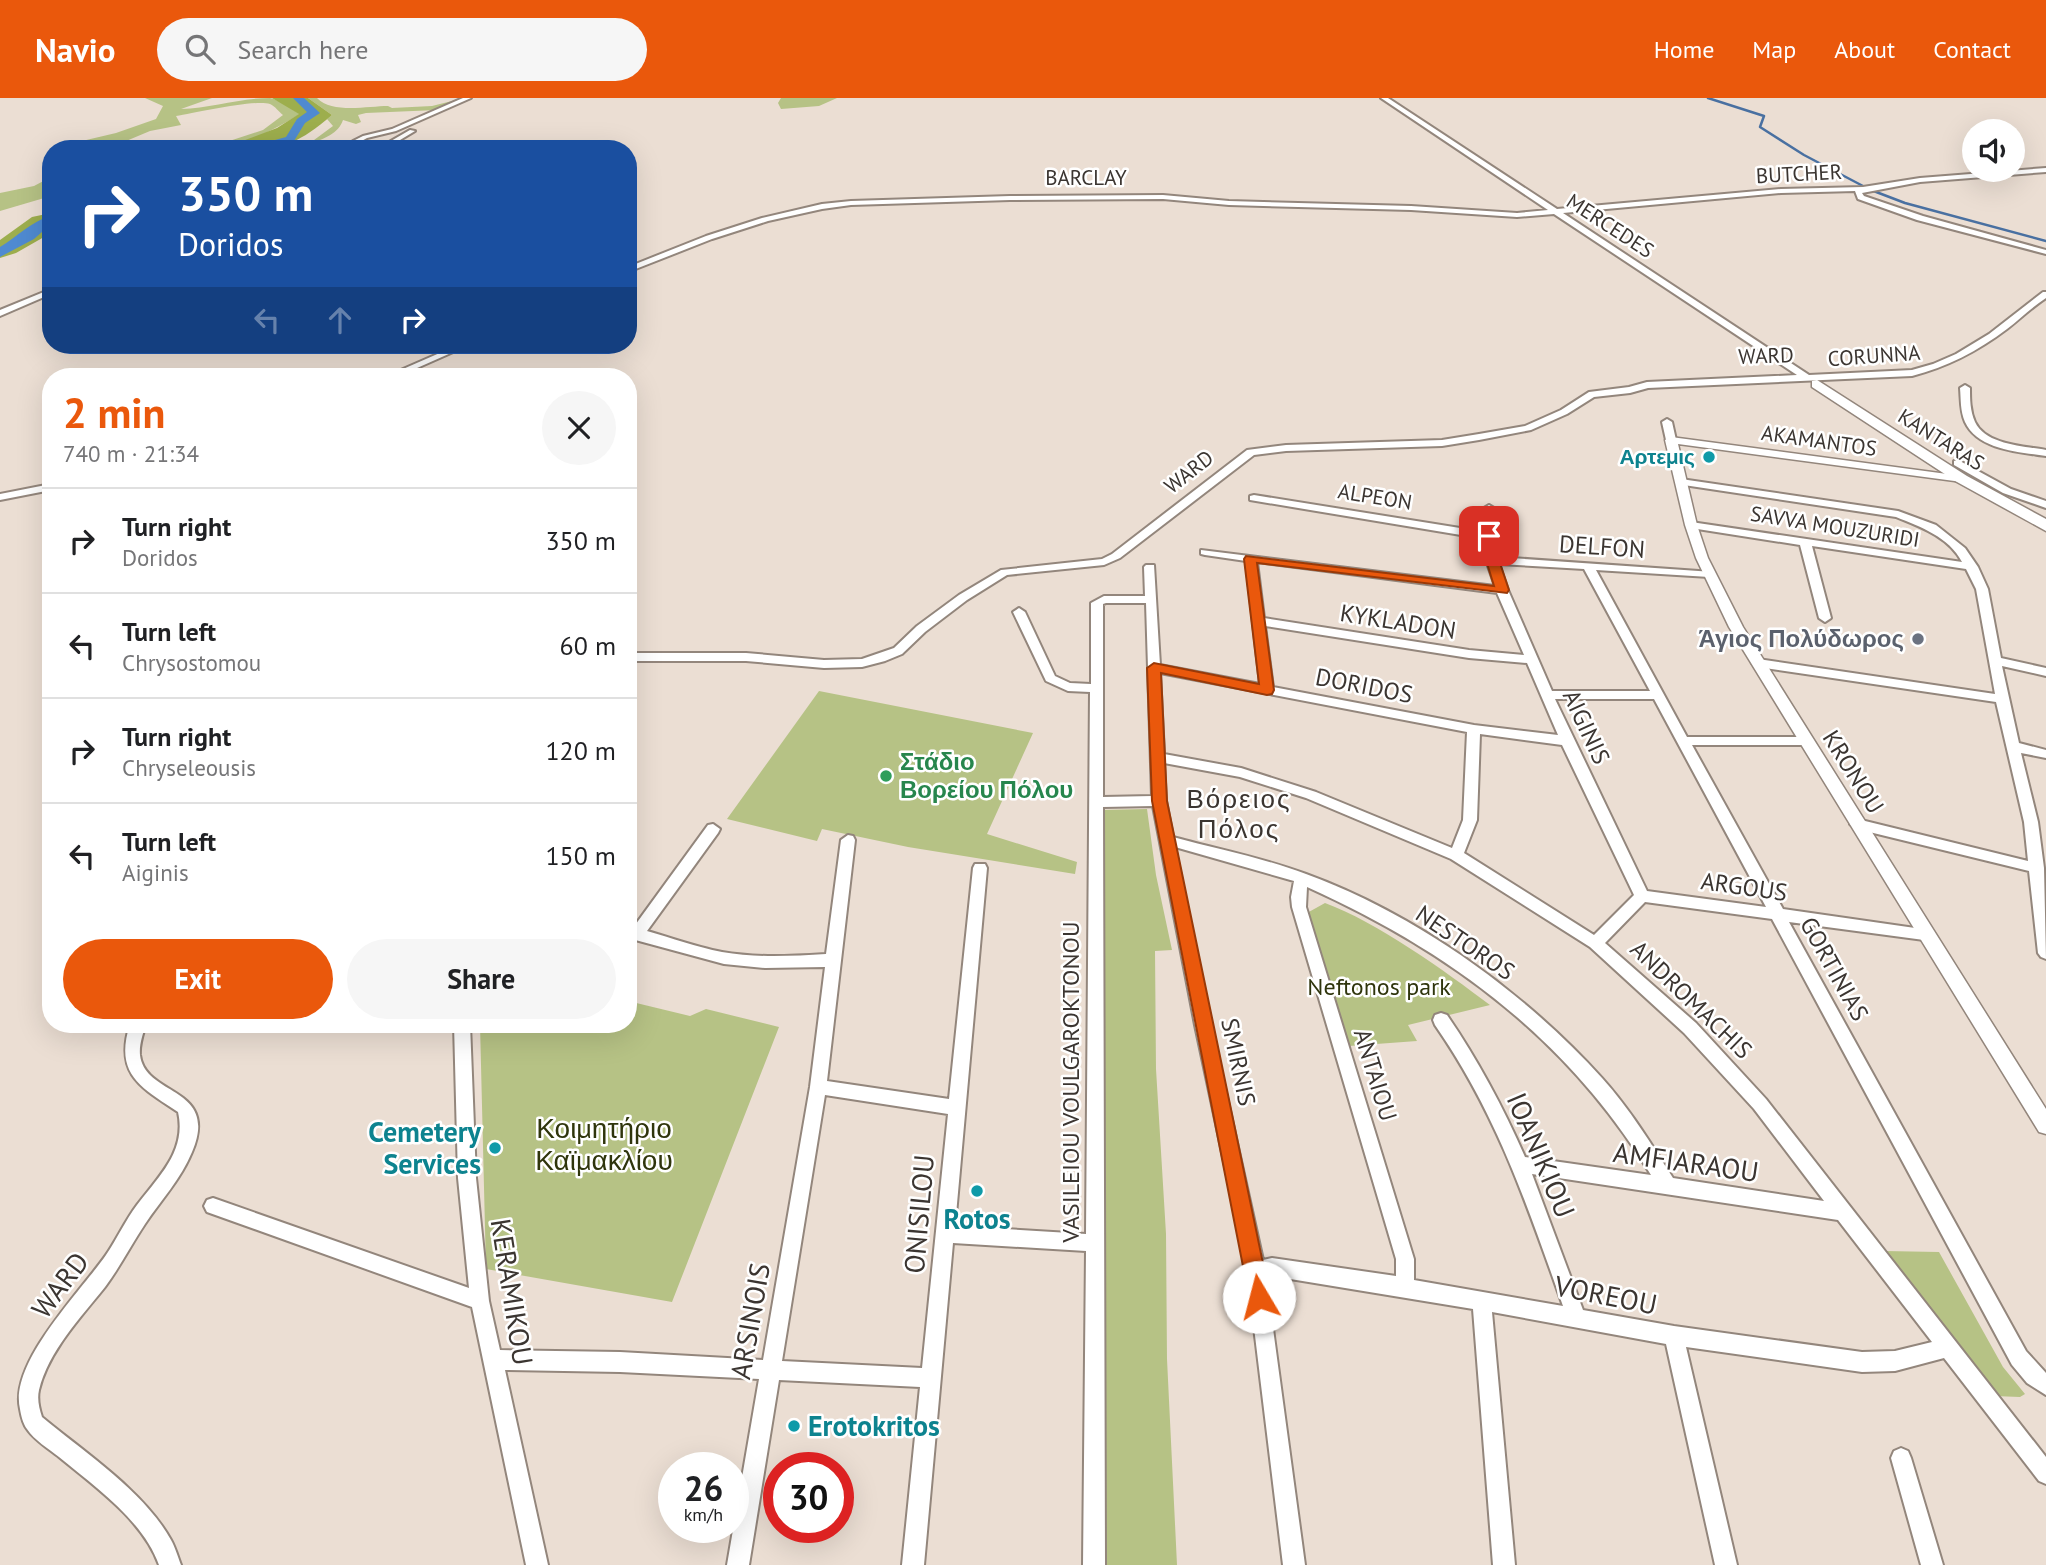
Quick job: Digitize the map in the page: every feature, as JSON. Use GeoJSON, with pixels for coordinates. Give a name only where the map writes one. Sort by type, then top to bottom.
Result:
{"type":"FeatureCollection","features":[{"type":"Feature","properties":{"kind":"main road","name":"KANTARAS"},"geometry":{"type":"LineString","coordinates":[[1812,381],[2046,526]]}},
{"type":"Feature","properties":{"kind":"street"},"geometry":{"type":"LineString","coordinates":[[359,140],[394,130],[468,98]]}},
{"type":"Feature","properties":{"kind":"street","name":"MERCEDES"},"geometry":{"type":"LineString","coordinates":[[1384,98],[1812,381]]}},
{"type":"Feature","properties":{"kind":"street"},"geometry":{"type":"LineString","coordinates":[[397,140],[477,99]]}},
{"type":"Feature","properties":{"kind":"street","name":"BUTCHER"},"geometry":{"type":"LineString","coordinates":[[1554,210],[1781,191],[1863,189],[1920,180],[2046,170]]}},
{"type":"Feature","properties":{"kind":"street"},"geometry":{"type":"LineString","coordinates":[[1863,189],[1858,192],[1861,197],[1893,209],[2046,252]]}},
{"type":"Feature","properties":{"kind":"street","name":"BARCLAY"},"geometry":{"type":"LineString","coordinates":[[637,266],[695,243],[783,215],[827,205],[851,203],[1163,197],[1229,203],[1411,208],[1500,216],[1554,210]]}},
{"type":"Feature","properties":{"kind":"street"},"geometry":{"type":"LineString","coordinates":[[0,311],[42,292]]}},
{"type":"Feature","properties":{"kind":"street","name":"CORUNNA"},"geometry":{"type":"LineString","coordinates":[[1812,381],[1912,373],[1935,368],[2002,330],[2046,294]]}},
{"type":"Feature","properties":{"kind":"street"},"geometry":{"type":"LineString","coordinates":[[410,368],[444,354]]}},
{"type":"Feature","properties":{"kind":"street","name":"WARD"},"geometry":{"type":"LineString","coordinates":[[637,657],[772,657],[863,663],[900,650],[919,630],[990,578],[1005,572],[1104,562],[1116,556],[1251,452],[1286,448],[1442,443],[1528,428],[1564,412],[1592,394],[1655,384],[1812,381]]}},
{"type":"Feature","properties":{"kind":"street"},"geometry":{"type":"LineString","coordinates":[[1965,388],[1966,409],[1970,424],[1977,433],[2009,445],[2046,453]]}},
{"type":"Feature","properties":{"kind":"street","name":"KRONOU"},"geometry":{"type":"LineString","coordinates":[[1667,422],[1691,525],[1709,574],[1735,627],[2046,1126]]}},
{"type":"Feature","properties":{"kind":"street","name":"AKAMANTOS"},"geometry":{"type":"LineString","coordinates":[[1671,440],[1960,471]]}},
{"type":"Feature","properties":{"kind":"street"},"geometry":{"type":"LineString","coordinates":[[1960,471],[2046,505]]}},
{"type":"Feature","properties":{"kind":"street"},"geometry":{"type":"LineString","coordinates":[[1681,482],[1898,514],[1945,535],[1961,550],[1982,589],[2003,699],[2016,747],[2031,822],[2046,953]]}},
{"type":"Feature","properties":{"kind":"street"},"geometry":{"type":"LineString","coordinates":[[0,497],[42,489]]}},
{"type":"Feature","properties":{"kind":"street","name":"ALPEON"},"geometry":{"type":"LineString","coordinates":[[1254,498],[1489,536]]}},
{"type":"Feature","properties":{"kind":"street","name":"AIGINIS"},"geometry":{"type":"LineString","coordinates":[[1489,508],[1492,560],[1502,590],[1567,741],[1642,896]]}},
{"type":"Feature","properties":{"kind":"street","name":"SAVVA MOUZURIDI"},"geometry":{"type":"LineString","coordinates":[[1691,525],[1972,567]]}},
{"type":"Feature","properties":{"kind":"street"},"geometry":{"type":"LineString","coordinates":[[1805,542],[1825,618]]}},
{"type":"Feature","properties":{"kind":"street"},"geometry":{"type":"LineString","coordinates":[[1205,552],[1502,590]]}},
{"type":"Feature","properties":{"kind":"street"},"geometry":{"type":"LineString","coordinates":[[1251,559],[1267,690]]}},
{"type":"Feature","properties":{"kind":"street","name":"DELFON"},"geometry":{"type":"LineString","coordinates":[[1492,560],[1709,574]]}},
{"type":"Feature","properties":{"kind":"street","name":"SMIRNIS"},"geometry":{"type":"LineString","coordinates":[[1150,568],[1159,801],[1203,1025],[1256,1270],[1294,1565]]}},
{"type":"Feature","properties":{"kind":"street","name":"GORTINIAS"},"geometry":{"type":"LineString","coordinates":[[1590,568],[2019,1358],[2034,1377],[2046,1385]]}},
{"type":"Feature","properties":{"kind":"street","name":"VASILEIOU VOULGAROKTONOU"},"geometry":{"type":"LineString","coordinates":[[1094,1565],[1098,600],[1151,600]]}},
{"type":"Feature","properties":{"kind":"street"},"geometry":{"type":"LineString","coordinates":[[1019,612],[1051,678],[1068,687],[1096,688]]}},
{"type":"Feature","properties":{"kind":"street","name":"KYKLADON"},"geometry":{"type":"LineString","coordinates":[[1258,621],[1469,654],[1532,660]]}},
{"type":"Feature","properties":{"kind":"street"},"geometry":{"type":"LineString","coordinates":[[1996,662],[2046,673]]}},
{"type":"Feature","properties":{"kind":"street"},"geometry":{"type":"LineString","coordinates":[[1758,663],[2003,699]]}},
{"type":"Feature","properties":{"kind":"street","name":"DORIDOS"},"geometry":{"type":"LineString","coordinates":[[1154,668],[1474,729],[1567,741]]}},
{"type":"Feature","properties":{"kind":"street"},"geometry":{"type":"LineString","coordinates":[[1547,695],[1658,695]]}},
{"type":"Feature","properties":{"kind":"street"},"geometry":{"type":"LineString","coordinates":[[1457,855],[1470,820],[1474,729]]}},
{"type":"Feature","properties":{"kind":"street"},"geometry":{"type":"LineString","coordinates":[[1684,741],[1806,741]]}},
{"type":"Feature","properties":{"kind":"street"},"geometry":{"type":"LineString","coordinates":[[2016,747],[2046,754]]}},
{"type":"Feature","properties":{"kind":"street","name":"ANDROMACHIS"},"geometry":{"type":"LineString","coordinates":[[1157,757],[1241,774],[1311,795],[1457,855],[1595,943],[1664,1004],[1723,1062],[1760,1104],[2046,1474]]}},
{"type":"Feature","properties":{"kind":"street"},"geometry":{"type":"LineString","coordinates":[[1096,802],[1159,801]]}},
{"type":"Feature","properties":{"kind":"street"},"geometry":{"type":"LineString","coordinates":[[1857,824],[2036,868]]}},
{"type":"Feature","properties":{"kind":"street"},"geometry":{"type":"LineString","coordinates":[[637,928],[713,829]]}},
{"type":"Feature","properties":{"kind":"street","name":"ARSINOIS"},"geometry":{"type":"LineString","coordinates":[[738,1565],[818,1087],[848,840]]}},
{"type":"Feature","properties":{"kind":"street","name":"NESTOROS"},"geometry":{"type":"LineString","coordinates":[[1167,840],[1302,878],[1411,932],[1476,975],[1529,1016],[1612,1100],[1667,1185]]}},
{"type":"Feature","properties":{"kind":"street","name":"ONISILOU"},"geometry":{"type":"LineString","coordinates":[[914,1565],[980,869]]}},
{"type":"Feature","properties":{"kind":"street","name":"ANTAIOU"},"geometry":{"type":"LineString","coordinates":[[1302,878],[1299,907],[1405,1259],[1405,1287]]}},
{"type":"Feature","properties":{"kind":"street"},"geometry":{"type":"LineString","coordinates":[[1595,943],[1642,896]]}},
{"type":"Feature","properties":{"kind":"street","name":"ARGOUS"},"geometry":{"type":"LineString","coordinates":[[1642,896],[1924,934]]}},
{"type":"Feature","properties":{"kind":"street"},"geometry":{"type":"LineString","coordinates":[[637,934],[741,961],[833,960]]}},
{"type":"Feature","properties":{"kind":"street","name":"IOANIKIOU"},"geometry":{"type":"LineString","coordinates":[[1441,1020],[1458,1043],[1499,1114],[1521,1164],[1576,1317]]}},
{"type":"Feature","properties":{"kind":"street","name":"WARD"},"geometry":{"type":"LineString","coordinates":[[135,1033],[130,1048],[133,1063],[148,1084],[185,1108],[190,1129],[184,1154],[136,1221],[113,1261],[62,1323],[29,1388],[28,1406],[34,1423],[139,1514],[168,1553],[170,1565]]}},
{"type":"Feature","properties":{"kind":"street","name":"KERAMIKOU"},"geometry":{"type":"LineString","coordinates":[[462,1033],[467,1178],[480,1301],[537,1565]]}},
{"type":"Feature","properties":{"kind":"street"},"geometry":{"type":"LineString","coordinates":[[818,1087],[957,1108]]}},
{"type":"Feature","properties":{"kind":"street","name":"AMFIARAOU"},"geometry":{"type":"LineString","coordinates":[[1521,1164],[1844,1212]]}},
{"type":"Feature","properties":{"kind":"street"},"geometry":{"type":"LineString","coordinates":[[213,1206],[480,1301]]}},
{"type":"Feature","properties":{"kind":"street"},"geometry":{"type":"LineString","coordinates":[[946,1234],[1095,1243]]}},
{"type":"Feature","properties":{"kind":"street","name":"VOREOU"},"geometry":{"type":"LineString","coordinates":[[1256,1270],[1272,1267],[1405,1287],[1674,1336],[1862,1362],[1895,1361],[1946,1348]]}},
{"type":"Feature","properties":{"kind":"street"},"geometry":{"type":"LineString","coordinates":[[1482,1301],[1504,1565]]}},
{"type":"Feature","properties":{"kind":"street"},"geometry":{"type":"LineString","coordinates":[[1674,1336],[1726,1565]]}},
{"type":"Feature","properties":{"kind":"street"},"geometry":{"type":"LineString","coordinates":[[493,1360],[620,1362],[770,1372],[930,1378]]}},
{"type":"Feature","properties":{"kind":"street"},"geometry":{"type":"LineString","coordinates":[[1901,1458],[1932,1565]]}},
{"type":"Feature","properties":{"kind":"green space"},"geometry":{"type":"Polygon","coordinates":[[[145,98],[212,98],[181,109],[270,98],[300,114],[248,140],[232,140],[263,130],[283,115],[270,104],[252,103],[176,116],[181,125],[150,131],[128,140],[86,140],[156,119],[163,106],[145,98]]]}},
{"type":"Feature","properties":{"kind":"green space"},"geometry":{"type":"Polygon","coordinates":[[[272,98],[308,98],[332,115],[296,140],[245,140],[277,128],[299,114],[272,98]]]}},
{"type":"Feature","properties":{"kind":"green space"},"geometry":{"type":"Polygon","coordinates":[[[308,98],[317,98],[341,108],[392,108],[432,106],[464,98],[437,110],[358,115],[361,122],[356,124],[343,120],[338,129],[330,135],[314,140],[333,126],[327,119],[332,115],[308,98]]]}},
{"type":"Feature","properties":{"kind":"green space"},"geometry":{"type":"Polygon","coordinates":[[[781,98],[837,98],[819,106],[781,109],[778,103],[781,98]]]}},
{"type":"Feature","properties":{"kind":"green space"},"geometry":{"type":"Polygon","coordinates":[[[42,182],[42,199],[0,211],[0,193],[42,182]]]}},
{"type":"Feature","properties":{"kind":"green space"},"geometry":{"type":"Polygon","coordinates":[[[42,215],[42,238],[16,253],[0,258],[0,240],[32,217],[42,215]]]}},
{"type":"Feature","properties":{"kind":"green space","name":"Στάδιο Βορείου Πόλου"},"geometry":{"type":"Polygon","coordinates":[[[819,691],[1033,733],[987,834],[1077,862],[1075,874],[908,847],[822,829],[817,841],[727,819],[819,691]]]}},
{"type":"Feature","properties":{"kind":"green space"},"geometry":{"type":"Polygon","coordinates":[[[1147,809],[1156,875],[1172,950],[1155,951],[1156,1069],[1166,1234],[1167,1359],[1177,1565],[1104,1565],[1101,810],[1147,809]]]}},
{"type":"Feature","properties":{"kind":"green space","name":"Neftonos park"},"geometry":{"type":"Polygon","coordinates":[[[1325,903],[1388,935],[1490,1005],[1408,1025],[1417,1041],[1349,1046],[1307,913],[1325,903]]]}},
{"type":"Feature","properties":{"kind":"green space","name":"Κοιμητήριο Καϊμακλίου"},"geometry":{"type":"Polygon","coordinates":[[[637,1003],[690,1016],[706,1009],[779,1027],[672,1302],[486,1269],[480,1033],[637,1033],[637,1003]]]}},
{"type":"Feature","properties":{"kind":"green space"},"geometry":{"type":"Polygon","coordinates":[[[1884,1251],[1939,1252],[2003,1367],[2025,1394],[2020,1397],[1994,1396],[1884,1251]]]}},
{"type":"Feature","properties":{"kind":"waterway"},"geometry":{"type":"LineString","coordinates":[[286,140],[290,139],[301,121],[314,113],[298,98]]}},
{"type":"Feature","properties":{"kind":"waterway"},"geometry":{"type":"LineString","coordinates":[[1708,98],[1764,116],[1760,127],[1804,155],[1863,186]]}},
{"type":"Feature","properties":{"kind":"waterway"},"geometry":{"type":"LineString","coordinates":[[1871,190],[1905,203],[2046,241]]}},
{"type":"Feature","properties":{"kind":"waterway"},"geometry":{"type":"LineString","coordinates":[[0,253],[29,236],[42,222]]}},
{"type":"Feature","properties":{"kind":"place","name":"Αρτεμις"},"geometry":{"type":"Point","coordinates":[1709,457]}},
{"type":"Feature","properties":{"kind":"place","name":"Άγιος Πολύδωρος"},"geometry":{"type":"Point","coordinates":[1918,639]}},
{"type":"Feature","properties":{"kind":"place","name":"Στάδιο Βορείου Πόλου"},"geometry":{"type":"Point","coordinates":[886,776]}},
{"type":"Feature","properties":{"kind":"place","name":"Cemetery Services"},"geometry":{"type":"Point","coordinates":[495,1148]}},
{"type":"Feature","properties":{"kind":"place","name":"Rotos"},"geometry":{"type":"Point","coordinates":[977,1191]}},
{"type":"Feature","properties":{"kind":"place","name":"Erotokritos"},"geometry":{"type":"Point","coordinates":[794,1426]}},
{"type":"Feature","properties":{"kind":"district","name":"Βόρειος Πόλος"},"geometry":{"type":"Point","coordinates":[1239,814]}},
{"type":"Feature","properties":{"kind":"route"},"geometry":{"type":"LineString","coordinates":[[1259,1297],[1256,1270],[1203,1025],[1159,801],[1154,668],[1267,690],[1251,559],[1502,590],[1492,560],[1489,536]]}}]}
